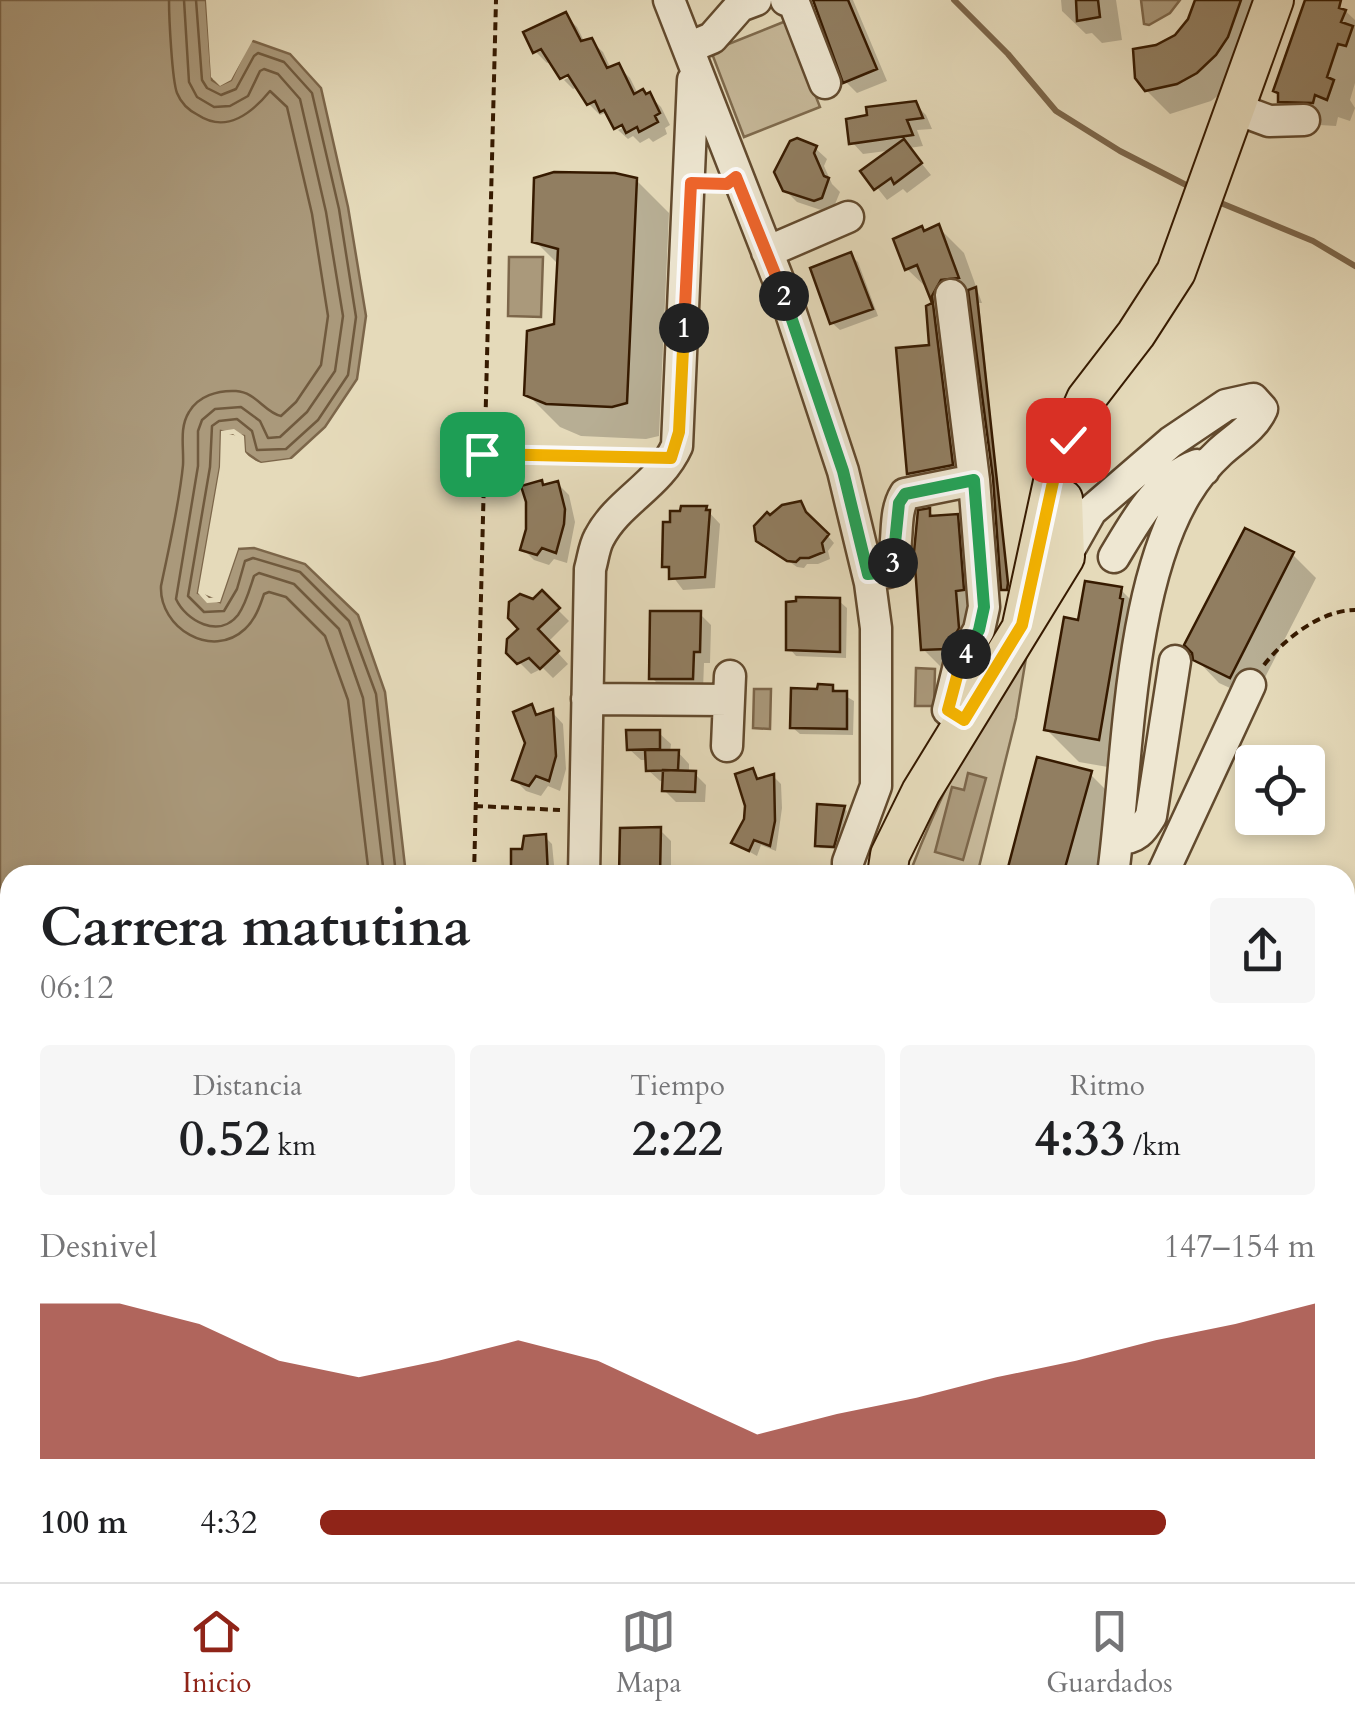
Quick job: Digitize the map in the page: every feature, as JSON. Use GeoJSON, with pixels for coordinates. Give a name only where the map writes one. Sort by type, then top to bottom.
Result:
{"type":"FeatureCollection","features":[{"type":"Feature","properties":{"kind":"main road"},"geometry":{"type":"LineString","coordinates":[[1022,625],[1056,468],[1086,399],[1136,334],[1176,272],[1274,0]]}},
{"type":"Feature","properties":{"kind":"main road"},"geometry":{"type":"LineString","coordinates":[[888,865],[900,832],[964,720],[1066,557],[1065,508],[1056,468]]}},
{"type":"Feature","properties":{"kind":"street"},"geometry":{"type":"LineString","coordinates":[[669,0],[790,310],[843,471],[869,578],[876,628],[876,786],[849,865]]}},
{"type":"Feature","properties":{"kind":"street"},"geometry":{"type":"LineString","coordinates":[[690,56],[740,6],[756,0]]}},
{"type":"Feature","properties":{"kind":"street"},"geometry":{"type":"LineString","coordinates":[[786,0],[794,4],[825,83]]}},
{"type":"Feature","properties":{"kind":"street"},"geometry":{"type":"LineString","coordinates":[[584,865],[590,569],[598,539],[620,510],[649,487],[671,458],[679,432],[691,183],[690,56]]}},
{"type":"Feature","properties":{"kind":"street"},"geometry":{"type":"LineString","coordinates":[[1230,119],[1304,120]]}},
{"type":"Feature","properties":{"kind":"street"},"geometry":{"type":"LineString","coordinates":[[692,147],[725,147]]}},
{"type":"Feature","properties":{"kind":"street"},"geometry":{"type":"LineString","coordinates":[[691,183],[727,184],[736,177]]}},
{"type":"Feature","properties":{"kind":"street"},"geometry":{"type":"LineString","coordinates":[[766,252],[848,217]]}},
{"type":"Feature","properties":{"kind":"street"},"geometry":{"type":"LineString","coordinates":[[952,295],[974,480],[984,607],[979,630],[960,665],[948,710],[964,720]]}},
{"type":"Feature","properties":{"kind":"street"},"geometry":{"type":"LineString","coordinates":[[1066,557],[1091,511],[1171,442],[1226,404],[1253,398],[1262,409],[1256,422],[1204,470],[1186,495],[1160,552],[1141,632],[1114,865]]}},
{"type":"Feature","properties":{"kind":"street"},"geometry":{"type":"LineString","coordinates":[[1114,557],[1139,514],[1173,477],[1197,464],[1204,470]]}},
{"type":"Feature","properties":{"kind":"street"},"geometry":{"type":"LineString","coordinates":[[869,578],[888,572],[895,559],[899,503],[905,494],[974,480]]}},
{"type":"Feature","properties":{"kind":"street"},"geometry":{"type":"LineString","coordinates":[[1118,839],[1130,839],[1142,831],[1150,816],[1175,661]]}},
{"type":"Feature","properties":{"kind":"street"},"geometry":{"type":"LineString","coordinates":[[1167,865],[1250,685]]}},
{"type":"Feature","properties":{"kind":"street"},"geometry":{"type":"LineString","coordinates":[[588,699],[730,688],[727,746]]}},
{"type":"Feature","properties":{"kind":"path"},"geometry":{"type":"LineString","coordinates":[[474,865],[496,0]]}},
{"type":"Feature","properties":{"kind":"path"},"geometry":{"type":"LineString","coordinates":[[482,454],[671,458]]}},
{"type":"Feature","properties":{"kind":"path"},"geometry":{"type":"LineString","coordinates":[[1250,685],[1280,644],[1339,610],[1355,610]]}},
{"type":"Feature","properties":{"kind":"path"},"geometry":{"type":"LineString","coordinates":[[475,806],[585,810]]}},
{"type":"Feature","properties":{"kind":"shaded area"},"geometry":{"type":"Polygon","coordinates":[[[786,21],[820,107],[744,137],[711,51],[786,21]]]}},
{"type":"Feature","properties":{"kind":"shaded area"},"geometry":{"type":"Polygon","coordinates":[[[1026,658],[1016,718],[979,865],[913,865],[959,762],[1026,658]]]}},
{"type":"Feature","properties":{"kind":"water"},"geometry":{"type":"Polygon","coordinates":[[[0,0],[206,0],[212,80],[220,85],[231,80],[250,40],[290,54],[321,88],[348,207],[366,316],[357,379],[325,427],[290,459],[261,463],[245,452],[244,436],[221,431],[220,467],[198,593],[220,602],[238,549],[254,548],[305,564],[358,615],[385,692],[405,865],[0,865],[0,0]]]}},
{"type":"Feature","properties":{"kind":"water"},"geometry":{"type":"Polygon","coordinates":[[[1141,0],[1180,0],[1170,13],[1149,25],[1144,24],[1141,0]]]}},
{"type":"Feature","properties":{"kind":"water"},"geometry":{"type":"Polygon","coordinates":[[[509,257],[543,257],[541,317],[508,316],[509,257]]]}},
{"type":"Feature","properties":{"kind":"water"},"geometry":{"type":"Polygon","coordinates":[[[916,668],[935,669],[934,706],[915,706],[916,668]]]}},
{"type":"Feature","properties":{"kind":"water"},"geometry":{"type":"Polygon","coordinates":[[[754,689],[771,689],[770,729],[753,728],[754,689]]]}},
{"type":"Feature","properties":{"kind":"water"},"geometry":{"type":"Polygon","coordinates":[[[968,773],[986,778],[963,860],[935,852],[952,787],[964,790],[968,773]]]}},
{"type":"Feature","properties":{"kind":"pier"},"geometry":{"type":"Polygon","coordinates":[[[206,0],[211,0],[216,77],[227,77],[246,37],[255,36],[231,80],[220,86],[211,77],[206,0]]]}},
{"type":"Feature","properties":{"kind":"pier"},"geometry":{"type":"Polygon","coordinates":[[[234,429],[244,436],[245,452],[251,459],[261,463],[299,458],[291,464],[260,468],[241,455],[239,439],[233,434],[225,435],[225,468],[203,592],[209,598],[217,597],[233,548],[238,544],[238,549],[220,602],[207,603],[198,593],[220,467],[221,431],[234,429]]]}},
{"type":"Feature","properties":{"kind":"building"},"geometry":{"type":"Polygon","coordinates":[[[813,0],[848,0],[877,69],[843,83],[813,0]]]}},
{"type":"Feature","properties":{"kind":"building"},"geometry":{"type":"Polygon","coordinates":[[[1076,0],[1098,0],[1100,17],[1077,21],[1076,0]]]}},
{"type":"Feature","properties":{"kind":"building"},"geometry":{"type":"Polygon","coordinates":[[[1195,0],[1241,0],[1228,37],[1197,73],[1177,84],[1145,91],[1135,78],[1133,49],[1156,45],[1175,35],[1188,19],[1195,0]]]}},
{"type":"Feature","properties":{"kind":"building"},"geometry":{"type":"Polygon","coordinates":[[[1305,0],[1341,0],[1339,8],[1346,10],[1341,22],[1353,26],[1346,46],[1338,44],[1327,77],[1334,80],[1327,100],[1315,95],[1313,103],[1278,102],[1278,93],[1273,91],[1305,0]]]}},
{"type":"Feature","properties":{"kind":"building"},"geometry":{"type":"Polygon","coordinates":[[[566,12],[581,41],[592,38],[607,68],[619,63],[634,94],[643,89],[646,94],[650,92],[660,113],[655,116],[658,122],[639,132],[637,127],[626,133],[622,125],[614,129],[595,101],[587,105],[568,75],[560,79],[541,49],[533,53],[523,32],[566,12]]]}},
{"type":"Feature","properties":{"kind":"building"},"geometry":{"type":"Polygon","coordinates":[[[916,101],[923,118],[907,120],[913,135],[849,144],[846,119],[867,115],[866,107],[916,101]]]}},
{"type":"Feature","properties":{"kind":"building"},"geometry":{"type":"Polygon","coordinates":[[[797,138],[817,146],[814,153],[824,176],[829,178],[822,198],[814,201],[783,191],[774,172],[790,141],[797,138]]]}},
{"type":"Feature","properties":{"kind":"building"},"geometry":{"type":"Polygon","coordinates":[[[904,139],[922,163],[894,184],[891,178],[874,190],[860,171],[904,139]]]}},
{"type":"Feature","properties":{"kind":"building"},"geometry":{"type":"Polygon","coordinates":[[[554,172],[615,173],[637,178],[627,403],[612,407],[546,404],[524,395],[527,331],[554,324],[558,249],[532,242],[534,178],[554,172]]]}},
{"type":"Feature","properties":{"kind":"building"},"geometry":{"type":"Polygon","coordinates":[[[939,224],[959,278],[941,280],[932,296],[953,465],[907,474],[896,348],[929,345],[926,306],[932,303],[917,265],[905,270],[893,239],[922,226],[924,231],[939,224]]]}},
{"type":"Feature","properties":{"kind":"building"},"geometry":{"type":"Polygon","coordinates":[[[851,252],[873,309],[830,324],[810,268],[851,252]]]}},
{"type":"Feature","properties":{"kind":"building"},"geometry":{"type":"Polygon","coordinates":[[[976,287],[1007,590],[1001,590],[993,478],[968,290],[976,287]]]}},
{"type":"Feature","properties":{"kind":"building"},"geometry":{"type":"Polygon","coordinates":[[[542,480],[543,485],[558,481],[565,509],[564,524],[556,553],[542,548],[537,555],[520,550],[526,529],[526,502],[521,486],[542,480]]]}},
{"type":"Feature","properties":{"kind":"building"},"geometry":{"type":"Polygon","coordinates":[[[801,501],[806,512],[829,534],[822,543],[824,552],[796,562],[787,561],[756,541],[754,526],[767,512],[770,515],[782,505],[801,501]]]}},
{"type":"Feature","properties":{"kind":"building"},"geometry":{"type":"Polygon","coordinates":[[[681,506],[707,506],[706,510],[710,510],[705,577],[669,579],[669,567],[662,567],[663,522],[670,522],[670,511],[680,511],[681,506]]]}},
{"type":"Feature","properties":{"kind":"building"},"geometry":{"type":"Polygon","coordinates":[[[930,508],[930,516],[958,514],[964,590],[956,591],[959,628],[947,649],[921,650],[914,552],[918,510],[930,508]]]}},
{"type":"Feature","properties":{"kind":"building"},"geometry":{"type":"Polygon","coordinates":[[[1245,528],[1294,552],[1230,678],[1193,660],[1184,645],[1245,528]]]}},
{"type":"Feature","properties":{"kind":"building"},"geometry":{"type":"Polygon","coordinates":[[[1085,581],[1122,587],[1099,740],[1044,730],[1064,617],[1078,620],[1085,581]]]}},
{"type":"Feature","properties":{"kind":"building"},"geometry":{"type":"Polygon","coordinates":[[[542,590],[560,608],[538,629],[559,651],[540,669],[529,658],[517,664],[506,653],[507,639],[518,629],[508,618],[509,602],[520,594],[533,599],[542,590]]]}},
{"type":"Feature","properties":{"kind":"building"},"geometry":{"type":"Polygon","coordinates":[[[796,597],[840,598],[840,652],[786,650],[786,602],[796,601],[796,597]]]}},
{"type":"Feature","properties":{"kind":"building"},"geometry":{"type":"Polygon","coordinates":[[[650,611],[701,611],[700,652],[694,652],[693,679],[649,679],[650,611]]]}},
{"type":"Feature","properties":{"kind":"building"},"geometry":{"type":"Polygon","coordinates":[[[818,684],[833,685],[833,691],[847,691],[847,729],[790,728],[791,688],[817,689],[818,684]]]}},
{"type":"Feature","properties":{"kind":"building"},"geometry":{"type":"Polygon","coordinates":[[[532,704],[536,715],[553,709],[556,756],[549,781],[536,776],[529,786],[512,780],[525,743],[513,712],[532,704]]]}},
{"type":"Feature","properties":{"kind":"building"},"geometry":{"type":"Polygon","coordinates":[[[626,730],[660,730],[660,749],[627,750],[626,730]]]}},
{"type":"Feature","properties":{"kind":"building"},"geometry":{"type":"Polygon","coordinates":[[[645,750],[679,750],[678,770],[646,771],[645,750]]]}},
{"type":"Feature","properties":{"kind":"building"},"geometry":{"type":"Polygon","coordinates":[[[1037,757],[1092,771],[1066,865],[1009,865],[1037,757]]]}},
{"type":"Feature","properties":{"kind":"building"},"geometry":{"type":"Polygon","coordinates":[[[753,768],[757,779],[774,774],[775,821],[770,846],[754,840],[749,851],[731,843],[744,819],[745,806],[735,774],[753,768]]]}},
{"type":"Feature","properties":{"kind":"building"},"geometry":{"type":"Polygon","coordinates":[[[663,770],[696,771],[695,792],[662,791],[663,770]]]}},
{"type":"Feature","properties":{"kind":"building"},"geometry":{"type":"Polygon","coordinates":[[[817,804],[845,806],[834,847],[815,846],[817,804]]]}},
{"type":"Feature","properties":{"kind":"building"},"geometry":{"type":"Polygon","coordinates":[[[661,827],[660,865],[619,865],[620,828],[661,827]]]}},
{"type":"Feature","properties":{"kind":"building"},"geometry":{"type":"Polygon","coordinates":[[[546,834],[548,865],[511,865],[511,849],[522,849],[524,836],[546,834]]]}},
{"type":"Feature","properties":{"kind":"waterway"},"geometry":{"type":"LineString","coordinates":[[954,0],[1008,54],[1056,111],[1120,151],[1192,188]]}},
{"type":"Feature","properties":{"kind":"waterway"},"geometry":{"type":"LineString","coordinates":[[1216,201],[1313,241],[1355,266]]}},
{"type":"Feature","properties":{"kind":"route"},"geometry":{"type":"LineString","coordinates":[[482,454],[671,458],[679,432],[691,183],[727,184],[736,177],[790,310],[843,471],[868,574],[888,572],[895,559],[899,503],[905,494],[974,480],[984,607],[979,630],[960,665],[948,710],[964,720],[1022,625],[1056,468],[1068,440]]}}]}
